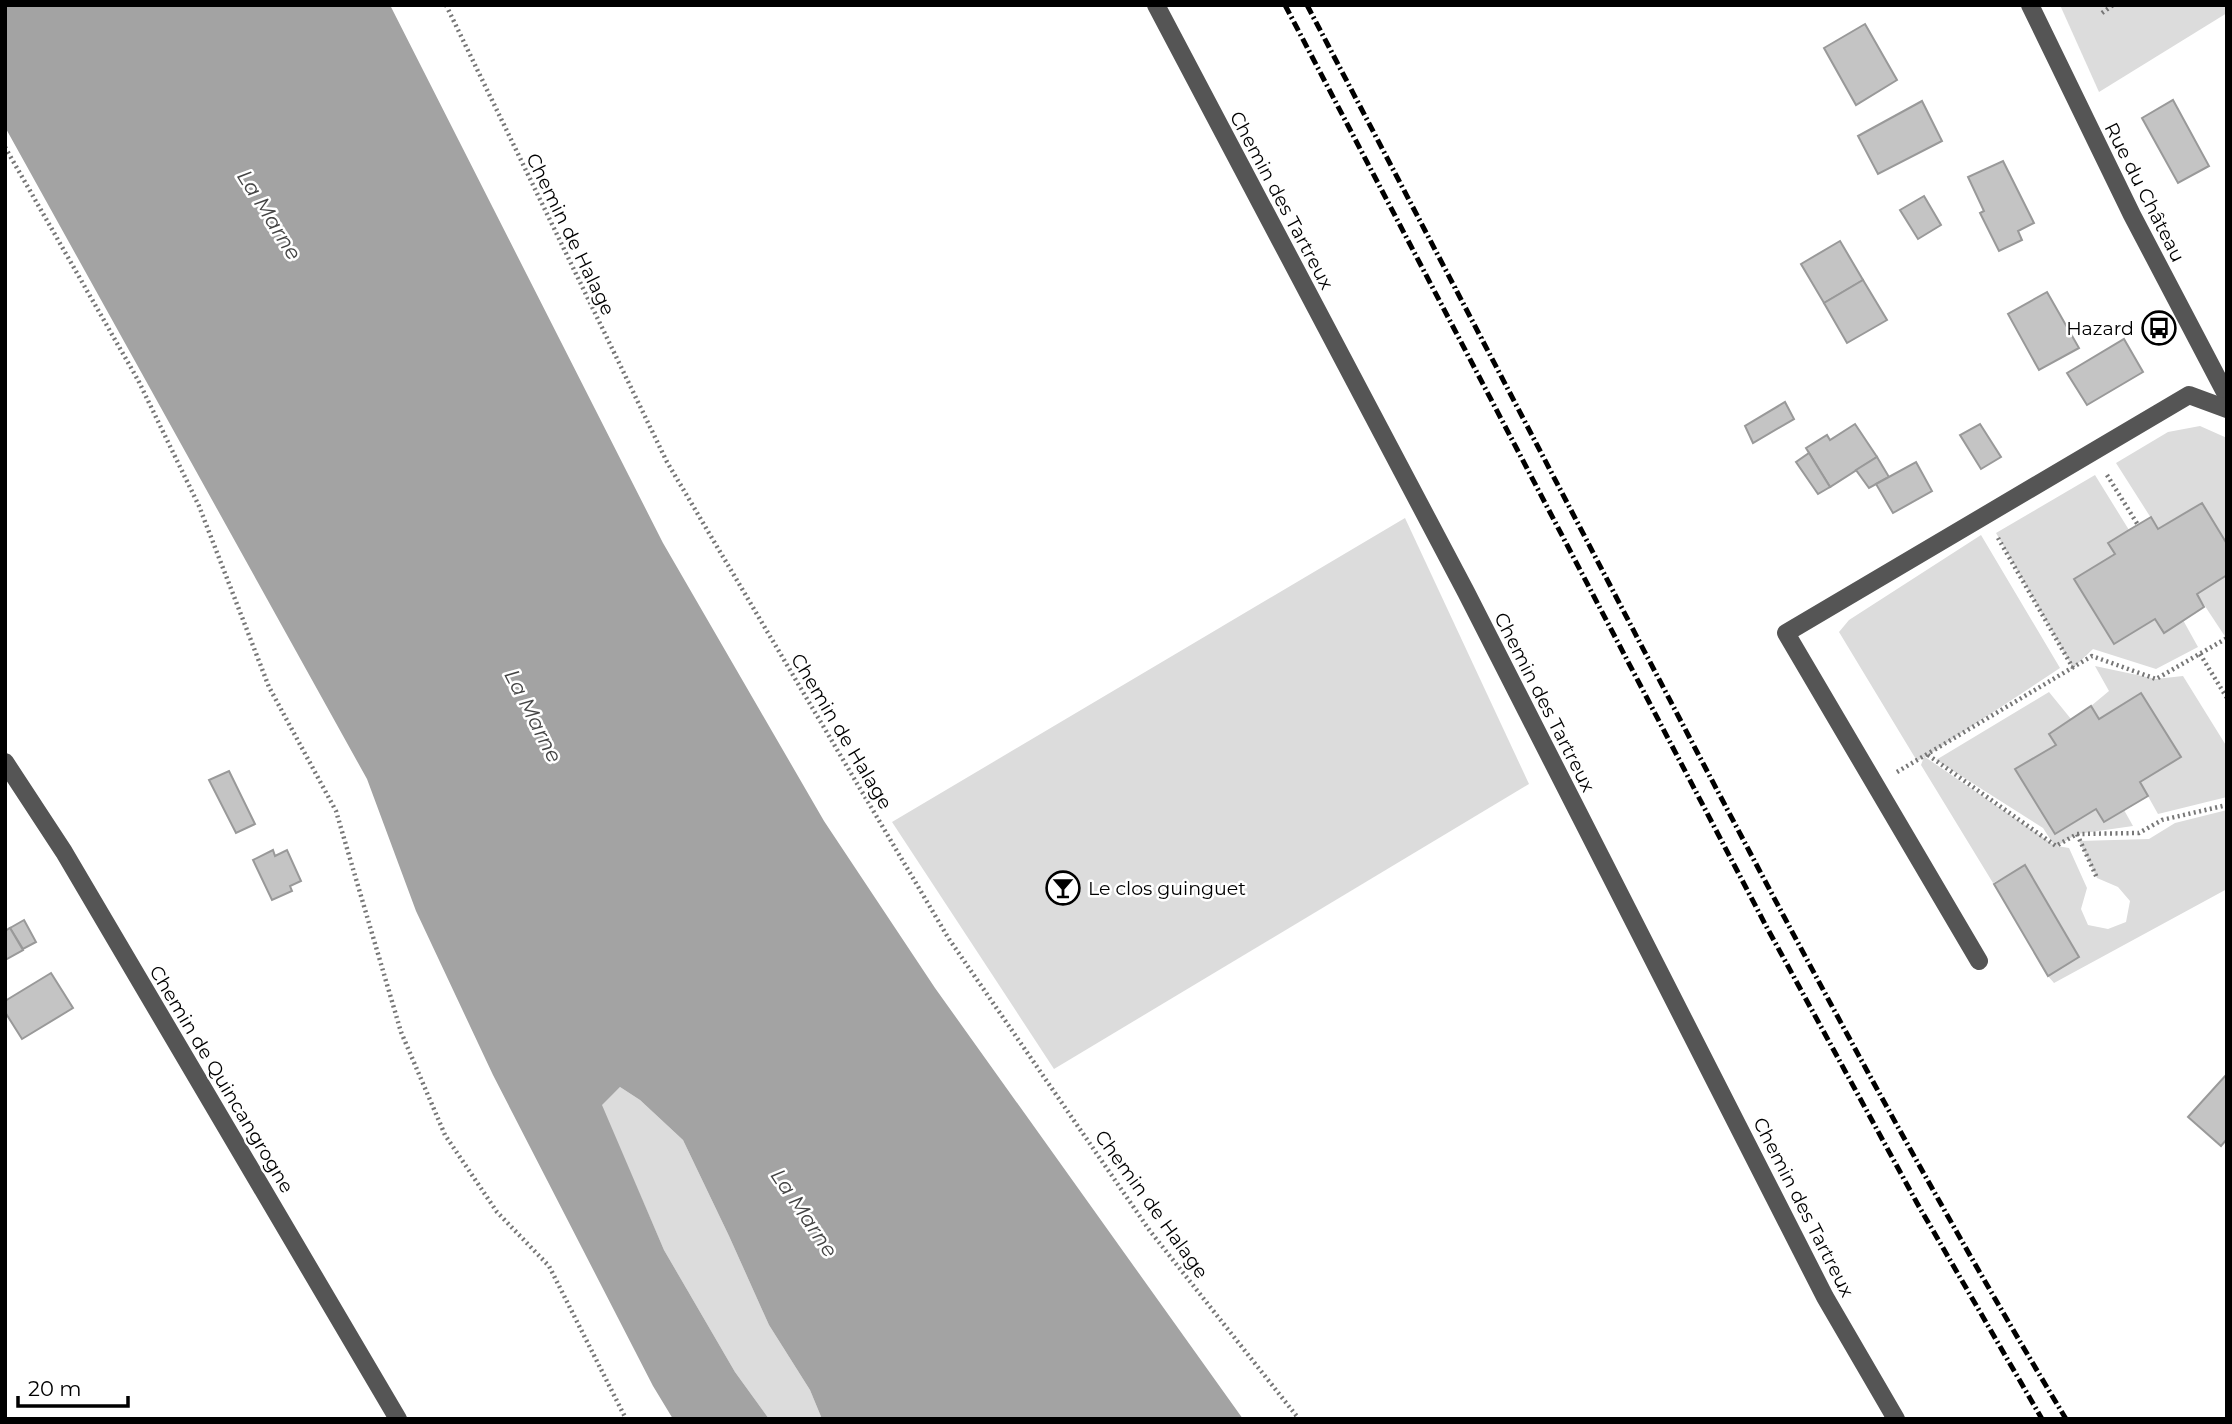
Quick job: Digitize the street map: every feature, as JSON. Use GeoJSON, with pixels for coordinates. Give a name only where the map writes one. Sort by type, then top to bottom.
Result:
{"type":"FeatureCollection","features":[{"type":"Feature","properties":{"kind":"street","name":"Chemin des Tartreux"},"geometry":{"type":"LineString","coordinates":[[1156,5],[1466,592],[1825,1297],[1896,1419]]}},
{"type":"Feature","properties":{"kind":"street","name":"Rue du Château"},"geometry":{"type":"LineString","coordinates":[[2030,5],[2132,215],[2227,396]]}},
{"type":"Feature","properties":{"kind":"street"},"geometry":{"type":"LineString","coordinates":[[1979,961],[1786,633],[2189,396],[2227,409]]}},
{"type":"Feature","properties":{"kind":"street","name":"Chemin de Quincangrogne"},"geometry":{"type":"LineString","coordinates":[[5,762],[64,852],[398,1419]]}},
{"type":"Feature","properties":{"kind":"path","name":"Chemin de Halage"},"geometry":{"type":"LineString","coordinates":[[446,5],[667,462],[949,939],[1150,1231],[1299,1419]]}},
{"type":"Feature","properties":{"kind":"path"},"geometry":{"type":"LineString","coordinates":[[2102,13],[2113,5]]}},
{"type":"Feature","properties":{"kind":"path"},"geometry":{"type":"LineString","coordinates":[[5,147],[138,380],[199,506],[269,687],[336,811],[401,1032],[445,1135],[498,1212],[549,1266],[626,1419]]}},
{"type":"Feature","properties":{"kind":"path"},"geometry":{"type":"LineString","coordinates":[[2093,451],[2138,525]]}},
{"type":"Feature","properties":{"kind":"path"},"geometry":{"type":"LineString","coordinates":[[1986,515],[2073,667]]}},
{"type":"Feature","properties":{"kind":"path"},"geometry":{"type":"LineString","coordinates":[[1875,784],[2092,656],[2156,680],[2227,638]]}},
{"type":"Feature","properties":{"kind":"path"},"geometry":{"type":"LineString","coordinates":[[2200,654],[2227,698]]}},
{"type":"Feature","properties":{"kind":"path"},"geometry":{"type":"LineString","coordinates":[[1928,755],[2056,846],[2077,834],[2139,833],[2162,820],[2227,805]]}},
{"type":"Feature","properties":{"kind":"path"},"geometry":{"type":"LineString","coordinates":[[2077,834],[2097,878]]}},
{"type":"Feature","properties":{"kind":"shaded area"},"geometry":{"type":"Polygon","coordinates":[[[2060,5],[2227,5],[2227,13],[2099,92],[2060,5]]]}},
{"type":"Feature","properties":{"kind":"shaded area"},"geometry":{"type":"Polygon","coordinates":[[[2200,426],[2227,438],[2227,544],[2202,503],[2158,529],[2116,463],[2168,432],[2200,426]]]}},
{"type":"Feature","properties":{"kind":"shaded area"},"geometry":{"type":"Polygon","coordinates":[[[2095,475],[2129,530],[2108,543],[2115,554],[2075,580],[2114,644],[2155,619],[2164,633],[2183,620],[2198,647],[2156,669],[2093,649],[2073,668],[1996,533],[2095,475]]]}},
{"type":"Feature","properties":{"kind":"shaded area"},"geometry":{"type":"Polygon","coordinates":[[[1405,518],[1529,784],[1054,1069],[892,822],[1405,518]]]}},
{"type":"Feature","properties":{"kind":"shaded area"},"geometry":{"type":"Polygon","coordinates":[[[1981,535],[2060,668],[1925,757],[2054,845],[2043,828],[1936,760],[2049,692],[2071,719],[2049,733],[2056,745],[2015,770],[2055,834],[2096,809],[2105,822],[2124,810],[2133,826],[2077,834],[2057,846],[2069,848],[2087,888],[2081,909],[2088,925],[2108,929],[2126,922],[2130,901],[2118,887],[2097,878],[2079,841],[2149,839],[2175,823],[2227,810],[2227,889],[2054,983],[2048,976],[2079,956],[2025,866],[1993,883],[1921,765],[1924,757],[1917,761],[1839,632],[1849,620],[1981,535]]]}},
{"type":"Feature","properties":{"kind":"shaded area"},"geometry":{"type":"Polygon","coordinates":[[[2227,575],[2227,638],[2226,638],[2197,594],[2227,575]]]}},
{"type":"Feature","properties":{"kind":"shaded area"},"geometry":{"type":"Polygon","coordinates":[[[2095,666],[2156,679],[2183,676],[2227,747],[2227,797],[2158,814],[2140,782],[2181,757],[2141,694],[2099,719],[2091,706],[2109,691],[2095,666]]]}},
{"type":"Feature","properties":{"kind":"shaded area"},"geometry":{"type":"Polygon","coordinates":[[[620,1087],[640,1100],[683,1140],[769,1325],[810,1390],[822,1419],[769,1419],[735,1372],[664,1250],[601,1105],[620,1087]]]}},
{"type":"Feature","properties":{"kind":"water","name":"La Marne"},"geometry":{"type":"Polygon","coordinates":[[[5,5],[390,5],[663,543],[824,821],[935,988],[1243,1419],[822,1419],[810,1390],[769,1325],[683,1140],[640,1100],[620,1087],[602,1105],[664,1250],[735,1372],[769,1419],[673,1419],[653,1386],[493,1075],[416,911],[367,779],[5,127],[5,5]]]}},
{"type":"Feature","properties":{"kind":"building"},"geometry":{"type":"Polygon","coordinates":[[[1865,24],[1897,80],[1856,105],[1824,48],[1865,24]]]}},
{"type":"Feature","properties":{"kind":"building"},"geometry":{"type":"Polygon","coordinates":[[[2173,100],[2209,166],[2178,183],[2142,118],[2173,100]]]}},
{"type":"Feature","properties":{"kind":"building"},"geometry":{"type":"Polygon","coordinates":[[[1922,101],[1942,141],[1878,174],[1858,136],[1922,101]]]}},
{"type":"Feature","properties":{"kind":"building"},"geometry":{"type":"Polygon","coordinates":[[[2003,161],[2034,223],[2018,231],[2022,240],[1999,251],[1980,213],[1984,211],[1968,177],[2003,161]]]}},
{"type":"Feature","properties":{"kind":"building"},"geometry":{"type":"Polygon","coordinates":[[[1924,196],[1941,225],[1918,239],[1900,210],[1924,196]]]}},
{"type":"Feature","properties":{"kind":"building"},"geometry":{"type":"Polygon","coordinates":[[[1840,241],[1863,280],[1824,303],[1801,264],[1840,241]]]}},
{"type":"Feature","properties":{"kind":"building"},"geometry":{"type":"Polygon","coordinates":[[[1863,280],[1887,320],[1847,343],[1824,303],[1863,280]]]}},
{"type":"Feature","properties":{"kind":"building"},"geometry":{"type":"Polygon","coordinates":[[[2047,292],[2079,348],[2039,370],[2008,314],[2047,292]]]}},
{"type":"Feature","properties":{"kind":"building"},"geometry":{"type":"Polygon","coordinates":[[[2124,339],[2143,372],[2087,405],[2067,373],[2124,339]]]}},
{"type":"Feature","properties":{"kind":"building"},"geometry":{"type":"Polygon","coordinates":[[[1785,402],[1794,419],[1753,443],[1745,426],[1785,402]]]}},
{"type":"Feature","properties":{"kind":"building"},"geometry":{"type":"Polygon","coordinates":[[[1855,424],[1877,457],[1830,487],[1806,448],[1827,435],[1830,440],[1855,424]]]}},
{"type":"Feature","properties":{"kind":"building"},"geometry":{"type":"Polygon","coordinates":[[[1980,424],[2001,457],[1981,469],[1960,435],[1980,424]]]}},
{"type":"Feature","properties":{"kind":"building"},"geometry":{"type":"Polygon","coordinates":[[[1809,453],[1830,487],[1818,494],[1796,462],[1809,453]]]}},
{"type":"Feature","properties":{"kind":"building"},"geometry":{"type":"Polygon","coordinates":[[[1877,457],[1889,477],[1869,488],[1856,470],[1877,457]]]}},
{"type":"Feature","properties":{"kind":"building"},"geometry":{"type":"Polygon","coordinates":[[[1916,462],[1932,491],[1893,513],[1876,484],[1916,462]]]}},
{"type":"Feature","properties":{"kind":"building"},"geometry":{"type":"Polygon","coordinates":[[[2202,503],[2227,544],[2227,575],[2197,594],[2204,607],[2164,633],[2155,619],[2114,644],[2074,579],[2115,554],[2108,543],[2129,530],[2151,517],[2158,529],[2202,503]]]}},
{"type":"Feature","properties":{"kind":"building"},"geometry":{"type":"Polygon","coordinates":[[[2141,693],[2181,757],[2140,782],[2148,796],[2104,822],[2096,809],[2055,834],[2015,769],[2056,745],[2049,734],[2091,706],[2099,719],[2141,693]]]}},
{"type":"Feature","properties":{"kind":"building"},"geometry":{"type":"Polygon","coordinates":[[[229,771],[255,824],[236,833],[209,780],[229,771]]]}},
{"type":"Feature","properties":{"kind":"building"},"geometry":{"type":"Polygon","coordinates":[[[273,850],[275,856],[287,850],[301,881],[290,886],[292,891],[272,900],[253,860],[273,850]]]}},
{"type":"Feature","properties":{"kind":"building"},"geometry":{"type":"Polygon","coordinates":[[[2025,865],[2079,957],[2048,976],[1994,884],[2025,865]]]}},
{"type":"Feature","properties":{"kind":"building"},"geometry":{"type":"Polygon","coordinates":[[[24,920],[36,942],[23,949],[10,928],[24,920]]]}},
{"type":"Feature","properties":{"kind":"building"},"geometry":{"type":"Polygon","coordinates":[[[10,928],[23,950],[5,960],[5,931],[10,928]]]}},
{"type":"Feature","properties":{"kind":"building"},"geometry":{"type":"Polygon","coordinates":[[[51,973],[73,1008],[22,1039],[5,1012],[5,1001],[51,973]]]}},
{"type":"Feature","properties":{"kind":"building"},"geometry":{"type":"Polygon","coordinates":[[[2226,1075],[2227,1139],[2221,1146],[2188,1117],[2226,1075]]]}},
{"type":"Feature","properties":{"kind":"railway"},"geometry":{"type":"LineString","coordinates":[[1285,5],[1765,924],[1917,1203],[2042,1419]]}},
{"type":"Feature","properties":{"kind":"railway"},"geometry":{"type":"LineString","coordinates":[[1307,5],[1794,935],[1954,1227],[2066,1419]]}},
{"type":"Feature","properties":{"kind":"place","name":"Hazard"},"geometry":{"type":"Point","coordinates":[2159,328]}},
{"type":"Feature","properties":{"kind":"place","name":"Le clos guinguet"},"geometry":{"type":"Point","coordinates":[1063,888]}}]}
